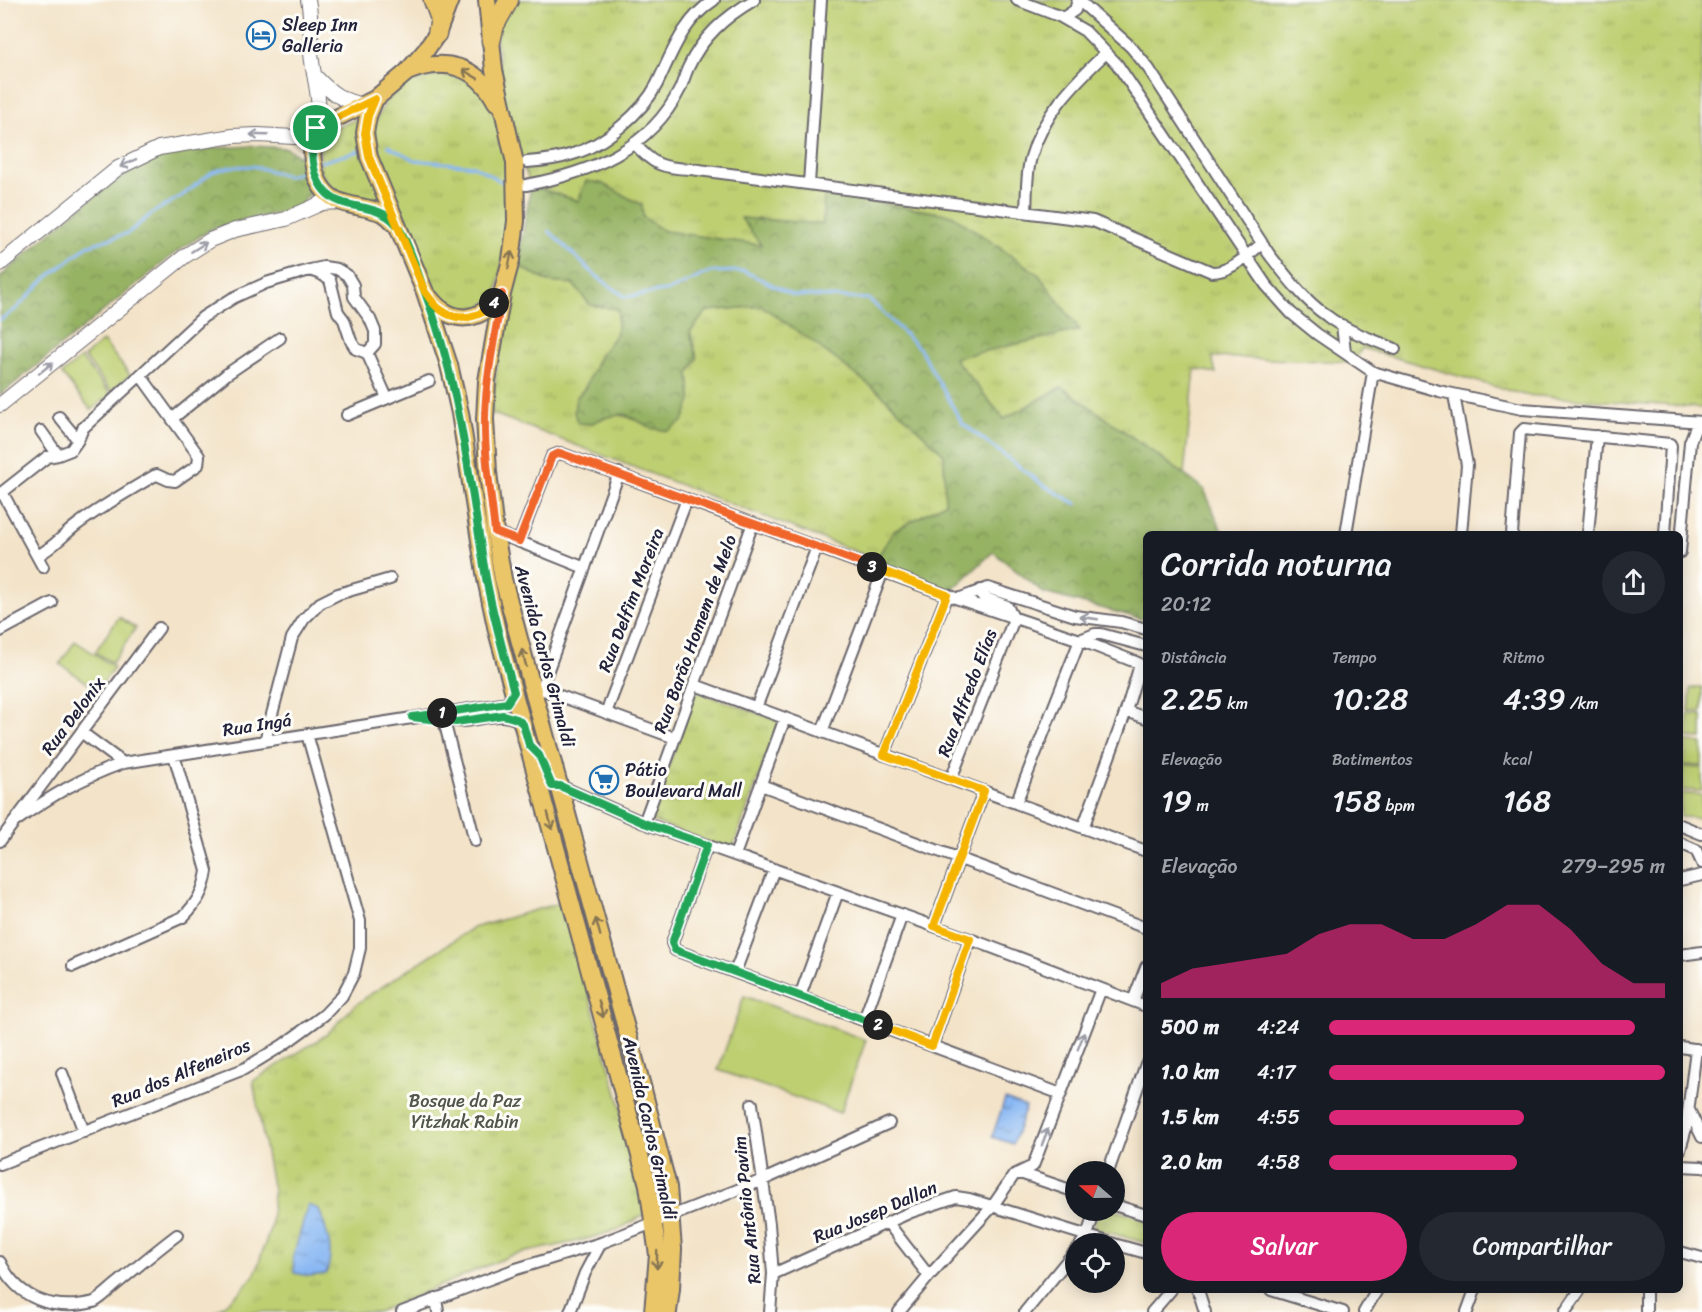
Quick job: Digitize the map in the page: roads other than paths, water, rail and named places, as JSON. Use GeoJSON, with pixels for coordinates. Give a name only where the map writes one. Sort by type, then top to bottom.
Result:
{"type":"FeatureCollection","features":[{"type":"Feature","properties":{"kind":"highway"},"geometry":{"type":"LineString","coordinates":[[433,0],[440,19],[436,34]]}},
{"type":"Feature","properties":{"kind":"highway"},"geometry":{"type":"LineString","coordinates":[[491,41],[495,25],[509,0]]}},
{"type":"Feature","properties":{"kind":"main road"},"geometry":{"type":"LineString","coordinates":[[397,225],[384,213],[332,198],[323,187],[314,168],[312,140],[316,128],[369,102],[406,73],[426,50],[436,34],[450,0]]}},
{"type":"Feature","properties":{"kind":"main road","name":"Avenida Carlos Grimaldi"},"geometry":{"type":"LineString","coordinates":[[487,0],[494,70],[515,163],[516,221],[511,260],[502,294],[487,381],[485,419],[495,532],[503,579],[538,694],[560,786],[668,1187],[673,1249],[668,1312]]}},
{"type":"Feature","properties":{"kind":"main road"},"geometry":{"type":"LineString","coordinates":[[406,73],[431,65],[451,65],[462,69],[474,75],[491,91],[505,119]]}},
{"type":"Feature","properties":{"kind":"main road","name":"Avenida Carlos Grimaldi"},"geometry":{"type":"LineString","coordinates":[[369,102],[365,133],[369,157],[425,292],[449,365],[460,413],[486,579],[497,631],[648,1185],[658,1255],[653,1312]]}},
{"type":"Feature","properties":{"kind":"main road"},"geometry":{"type":"LineString","coordinates":[[425,292],[438,309],[449,315],[461,317],[485,312],[502,294]]}},
{"type":"Feature","properties":{"kind":"main road"},"geometry":{"type":"LineString","coordinates":[[514,692],[521,689],[538,694]]}},
{"type":"Feature","properties":{"kind":"main road"},"geometry":{"type":"LineString","coordinates":[[529,745],[539,755],[550,783],[555,787],[560,786]]}},
{"type":"Feature","properties":{"kind":"street"},"geometry":{"type":"LineString","coordinates":[[0,264],[118,168],[159,148],[232,136],[294,137],[316,128],[319,106],[316,77],[312,66],[311,13],[308,0]]}},
{"type":"Feature","properties":{"kind":"street"},"geometry":{"type":"LineString","coordinates":[[527,162],[548,160],[576,153],[599,142],[625,123],[657,85],[667,59],[696,15],[714,0]]}},
{"type":"Feature","properties":{"kind":"street"},"geometry":{"type":"LineString","coordinates":[[526,185],[591,168],[626,150],[665,112],[680,89],[688,67],[717,25],[754,0]]}},
{"type":"Feature","properties":{"kind":"street"},"geometry":{"type":"LineString","coordinates":[[809,184],[821,0]]}},
{"type":"Feature","properties":{"kind":"street"},"geometry":{"type":"LineString","coordinates":[[1063,18],[1075,10],[1080,0],[1131,47],[1149,69],[1262,244],[1289,279],[1321,311],[1342,325],[1395,350]]}},
{"type":"Feature","properties":{"kind":"street"},"geometry":{"type":"LineString","coordinates":[[1023,1],[1063,18],[1085,31],[1106,52],[1138,92],[1266,285],[1291,313],[1373,372],[1454,395],[1522,409],[1702,423]]}},
{"type":"Feature","properties":{"kind":"street"},"geometry":{"type":"LineString","coordinates":[[1026,212],[1030,158],[1041,132],[1053,110],[1106,52]]}},
{"type":"Feature","properties":{"kind":"street"},"geometry":{"type":"LineString","coordinates":[[316,77],[341,100],[369,102]]}},
{"type":"Feature","properties":{"kind":"street"},"geometry":{"type":"LineString","coordinates":[[634,143],[646,158],[668,168],[1093,221],[1212,272],[1230,268],[1262,244]]}},
{"type":"Feature","properties":{"kind":"street"},"geometry":{"type":"LineString","coordinates":[[0,405],[185,256],[210,240],[235,230],[286,219],[322,203],[340,202]]}},
{"type":"Feature","properties":{"kind":"street"},"geometry":{"type":"LineString","coordinates":[[43,567],[1,493],[47,457],[71,450],[83,428],[203,317],[233,298],[266,283],[324,267],[337,269],[347,275],[353,285],[354,297],[370,319],[375,331],[375,344],[368,353]]}},
{"type":"Feature","properties":{"kind":"street"},"geometry":{"type":"LineString","coordinates":[[310,270],[330,280],[338,312],[344,320],[351,341],[356,349],[368,353],[387,398]]}},
{"type":"Feature","properties":{"kind":"street"},"geometry":{"type":"LineString","coordinates":[[1309,327],[1321,311]]}},
{"type":"Feature","properties":{"kind":"street"},"geometry":{"type":"LineString","coordinates":[[1342,325],[1345,352]]}},
{"type":"Feature","properties":{"kind":"street"},"geometry":{"type":"LineString","coordinates":[[172,419],[227,374],[280,338]]}},
{"type":"Feature","properties":{"kind":"street"},"geometry":{"type":"LineString","coordinates":[[1346,531],[1373,372]]}},
{"type":"Feature","properties":{"kind":"street"},"geometry":{"type":"LineString","coordinates":[[37,556],[90,515],[154,476],[175,481],[198,465],[199,456],[141,376]]}},
{"type":"Feature","properties":{"kind":"street"},"geometry":{"type":"LineString","coordinates":[[347,415],[429,381]]}},
{"type":"Feature","properties":{"kind":"street"},"geometry":{"type":"LineString","coordinates":[[1454,395],[1467,465],[1461,531]]}},
{"type":"Feature","properties":{"kind":"street"},"geometry":{"type":"LineString","coordinates":[[59,417],[78,440]]}},
{"type":"Feature","properties":{"kind":"street"},"geometry":{"type":"LineString","coordinates":[[1682,531],[1690,442],[1695,429],[1702,423]]}},
{"type":"Feature","properties":{"kind":"street"},"geometry":{"type":"LineString","coordinates":[[1512,531],[1522,430],[1524,429],[1667,442],[1671,446],[1665,531]]}},
{"type":"Feature","properties":{"kind":"street"},"geometry":{"type":"LineString","coordinates":[[41,431],[58,455]]}},
{"type":"Feature","properties":{"kind":"street"},"geometry":{"type":"LineString","coordinates":[[1588,531],[1597,436]]}},
{"type":"Feature","properties":{"kind":"street"},"geometry":{"type":"LineString","coordinates":[[519,541],[552,456],[556,453],[619,473],[1138,663],[1140,665],[1126,711],[1083,828]]}},
{"type":"Feature","properties":{"kind":"street"},"geometry":{"type":"LineString","coordinates":[[619,473],[538,694],[606,712],[675,738]]}},
{"type":"Feature","properties":{"kind":"street","name":"Rua Delfim Moreira"},"geometry":{"type":"LineString","coordinates":[[606,712],[687,499]]}},
{"type":"Feature","properties":{"kind":"street","name":"Rua Barão Homem de Melo"},"geometry":{"type":"LineString","coordinates":[[644,823],[753,523]]}},
{"type":"Feature","properties":{"kind":"street"},"geometry":{"type":"LineString","coordinates":[[495,532],[585,568]]}},
{"type":"Feature","properties":{"kind":"street"},"geometry":{"type":"LineString","coordinates":[[756,708],[817,547]]}},
{"type":"Feature","properties":{"kind":"street"},"geometry":{"type":"LineString","coordinates":[[822,732],[883,571]]}},
{"type":"Feature","properties":{"kind":"street"},"geometry":{"type":"LineString","coordinates":[[265,741],[292,638],[304,619],[320,603],[329,598],[390,579]]}},
{"type":"Feature","properties":{"kind":"street"},"geometry":{"type":"LineString","coordinates":[[953,597],[991,589],[1075,616],[1121,622],[1143,628]]}},
{"type":"Feature","properties":{"kind":"street"},"geometry":{"type":"LineString","coordinates":[[980,590],[983,597],[1007,606],[1014,619]]}},
{"type":"Feature","properties":{"kind":"street"},"geometry":{"type":"LineString","coordinates":[[884,755],[953,597]]}},
{"type":"Feature","properties":{"kind":"street"},"geometry":{"type":"LineString","coordinates":[[0,631],[52,603]]}},
{"type":"Feature","properties":{"kind":"street","name":"Rua Alfredo Elías"},"geometry":{"type":"LineString","coordinates":[[951,779],[1014,619]]}},
{"type":"Feature","properties":{"kind":"street","name":"Rua Delonix"},"geometry":{"type":"LineString","coordinates":[[0,841],[159,628]]}},
{"type":"Feature","properties":{"kind":"street"},"geometry":{"type":"LineString","coordinates":[[1016,803],[1080,640],[1095,634],[1143,645]]}},
{"type":"Feature","properties":{"kind":"street"},"geometry":{"type":"LineString","coordinates":[[694,685],[1143,850]]}},
{"type":"Feature","properties":{"kind":"street"},"geometry":{"type":"LineString","coordinates":[[442,716],[507,703],[514,692]]}},
{"type":"Feature","properties":{"kind":"street"},"geometry":{"type":"LineString","coordinates":[[1126,711],[1143,717]]}},
{"type":"Feature","properties":{"kind":"street"},"geometry":{"type":"LineString","coordinates":[[442,716],[463,721],[503,715],[517,719],[523,724]]}},
{"type":"Feature","properties":{"kind":"street"},"geometry":{"type":"LineString","coordinates":[[442,716],[474,841]]}},
{"type":"Feature","properties":{"kind":"street","name":"Rua Ingá"},"geometry":{"type":"LineString","coordinates":[[13,823],[51,796],[88,776],[123,763],[412,717],[442,716]]}},
{"type":"Feature","properties":{"kind":"street"},"geometry":{"type":"LineString","coordinates":[[735,855],[785,718]]}},
{"type":"Feature","properties":{"kind":"street"},"geometry":{"type":"LineString","coordinates":[[81,732],[123,763]]}},
{"type":"Feature","properties":{"kind":"street","name":"Rua dos Alfeneiros"},"geometry":{"type":"LineString","coordinates":[[0,1164],[244,1069],[283,1045],[324,1015],[342,996],[354,973],[360,948],[360,921],[307,734]]}},
{"type":"Feature","properties":{"kind":"street"},"geometry":{"type":"LineString","coordinates":[[73,966],[183,918],[195,905],[204,890],[207,872],[174,755]]}},
{"type":"Feature","properties":{"kind":"street"},"geometry":{"type":"LineString","coordinates":[[761,784],[1143,927]]}},
{"type":"Feature","properties":{"kind":"street"},"geometry":{"type":"LineString","coordinates":[[560,786],[644,823],[970,939],[1143,1005]]}},
{"type":"Feature","properties":{"kind":"street"},"geometry":{"type":"LineString","coordinates":[[934,926],[984,791]]}},
{"type":"Feature","properties":{"kind":"street"},"geometry":{"type":"LineString","coordinates":[[1683,826],[1702,834]]}},
{"type":"Feature","properties":{"kind":"street"},"geometry":{"type":"LineString","coordinates":[[1683,843],[1699,846],[1702,863]]}},
{"type":"Feature","properties":{"kind":"street"},"geometry":{"type":"LineString","coordinates":[[707,845],[672,947],[1061,1094]]}},
{"type":"Feature","properties":{"kind":"street"},"geometry":{"type":"LineString","coordinates":[[735,972],[774,869]]}},
{"type":"Feature","properties":{"kind":"street"},"geometry":{"type":"LineString","coordinates":[[1685,879],[1702,870]]}},
{"type":"Feature","properties":{"kind":"street"},"geometry":{"type":"LineString","coordinates":[[1685,879],[1702,875]]}},
{"type":"Feature","properties":{"kind":"street"},"geometry":{"type":"LineString","coordinates":[[800,996],[838,892]]}},
{"type":"Feature","properties":{"kind":"street"},"geometry":{"type":"LineString","coordinates":[[864,1020],[902,915]]}},
{"type":"Feature","properties":{"kind":"street"},"geometry":{"type":"LineString","coordinates":[[932,1046],[970,939]]}},
{"type":"Feature","properties":{"kind":"street"},"geometry":{"type":"LineString","coordinates":[[1683,955],[1702,952]]}},
{"type":"Feature","properties":{"kind":"street"},"geometry":{"type":"LineString","coordinates":[[1133,1001],[1143,975]]}},
{"type":"Feature","properties":{"kind":"street"},"geometry":{"type":"LineString","coordinates":[[899,1312],[992,1207],[1004,1186],[1014,1175],[1029,1169],[1035,1163],[1101,989]]}},
{"type":"Feature","properties":{"kind":"street"},"geometry":{"type":"LineString","coordinates":[[1683,1047],[1699,1050],[1683,1139]]}},
{"type":"Feature","properties":{"kind":"street"},"geometry":{"type":"LineString","coordinates":[[62,1073],[84,1132]]}},
{"type":"Feature","properties":{"kind":"street"},"geometry":{"type":"LineString","coordinates":[[1112,1161],[1143,1073]]}},
{"type":"Feature","properties":{"kind":"street","name":"Rua Antônio Pavim"},"geometry":{"type":"LineString","coordinates":[[752,1104],[773,1274],[770,1312]]}},
{"type":"Feature","properties":{"kind":"street"},"geometry":{"type":"LineString","coordinates":[[1688,1110],[1702,1137]]}},
{"type":"Feature","properties":{"kind":"street"},"geometry":{"type":"LineString","coordinates":[[402,1312],[516,1269],[601,1243],[671,1216],[763,1180],[889,1123]]}},
{"type":"Feature","properties":{"kind":"street"},"geometry":{"type":"LineString","coordinates":[[1683,1166],[1702,1167]]}},
{"type":"Feature","properties":{"kind":"street"},"geometry":{"type":"LineString","coordinates":[[1020,1173],[1065,1188]]}},
{"type":"Feature","properties":{"kind":"street","name":"Rua Josep Dallan"},"geometry":{"type":"LineString","coordinates":[[773,1274],[911,1212],[956,1197],[992,1207],[1065,1233]]}},
{"type":"Feature","properties":{"kind":"street"},"geometry":{"type":"LineString","coordinates":[[1125,1208],[1143,1214]]}},
{"type":"Feature","properties":{"kind":"street"},"geometry":{"type":"LineString","coordinates":[[888,1223],[929,1276]]}},
{"type":"Feature","properties":{"kind":"street"},"geometry":{"type":"LineString","coordinates":[[1,1267],[22,1294],[44,1310],[77,1309],[94,1302],[177,1235]]}},
{"type":"Feature","properties":{"kind":"street"},"geometry":{"type":"LineString","coordinates":[[570,1312],[585,1274],[601,1243]]}},
{"type":"Feature","properties":{"kind":"street","name":"Rua Josep Dallan"},"geometry":{"type":"LineString","coordinates":[[1125,1247],[1143,1251]]}},
{"type":"Feature","properties":{"kind":"street"},"geometry":{"type":"LineString","coordinates":[[1683,1253],[1702,1258]]}},
{"type":"Feature","properties":{"kind":"street"},"geometry":{"type":"LineString","coordinates":[[1025,1312],[1065,1263]]}},
{"type":"Feature","properties":{"kind":"street"},"geometry":{"type":"LineString","coordinates":[[1152,1312],[1168,1293]]}},
{"type":"Feature","properties":{"kind":"street"},"geometry":{"type":"LineString","coordinates":[[1291,1293],[1343,1312]]}},
{"type":"Feature","properties":{"kind":"street"},"geometry":{"type":"LineString","coordinates":[[1364,1312],[1375,1293]]}},
{"type":"Feature","properties":{"kind":"street"},"geometry":{"type":"LineString","coordinates":[[1467,1312],[1474,1293]]}},
{"type":"Feature","properties":{"kind":"street"},"geometry":{"type":"LineString","coordinates":[[1565,1312],[1578,1293]]}},
{"type":"Feature","properties":{"kind":"street"},"geometry":{"type":"LineString","coordinates":[[1646,1293],[1646,1312]]}},
{"type":"Feature","properties":{"kind":"street"},"geometry":{"type":"LineString","coordinates":[[436,1298],[438,1312]]}},
{"type":"Feature","properties":{"kind":"water"},"geometry":{"type":"Polygon","coordinates":[[[1005,1099],[1026,1107],[1013,1144],[992,1137],[1005,1099]]]}},
{"type":"Feature","properties":{"kind":"water"},"geometry":{"type":"Polygon","coordinates":[[[308,1205],[319,1209],[327,1234],[330,1257],[326,1274],[309,1276],[294,1273],[293,1257],[308,1205]]]}},
{"type":"Feature","properties":{"kind":"waterway"},"geometry":{"type":"LineString","coordinates":[[388,146],[415,160],[474,166],[504,183]]}},
{"type":"Feature","properties":{"kind":"waterway"},"geometry":{"type":"LineString","coordinates":[[321,162],[359,151]]}},
{"type":"Feature","properties":{"kind":"waterway"},"geometry":{"type":"LineString","coordinates":[[0,320],[16,309],[43,281],[87,246],[128,233],[212,172],[230,167],[253,166],[288,176],[301,172]]}},
{"type":"Feature","properties":{"kind":"waterway"},"geometry":{"type":"LineString","coordinates":[[549,231],[595,275],[625,297],[671,290],[709,272],[744,271],[793,295],[869,299],[920,349],[962,423],[1043,485],[1077,504]]}},
{"type":"Feature","properties":{"kind":"place","name":"Sleep Inn Galleria"},"geometry":{"type":"Point","coordinates":[261,35]}},
{"type":"Feature","properties":{"kind":"place","name":"Pátio Boulevard Mall"},"geometry":{"type":"Point","coordinates":[604,780]}},
{"type":"Feature","properties":{"kind":"park label","name":"Bosque da Paz Yitzhak Rabin"},"geometry":{"type":"Point","coordinates":[465,1111]}}]}
